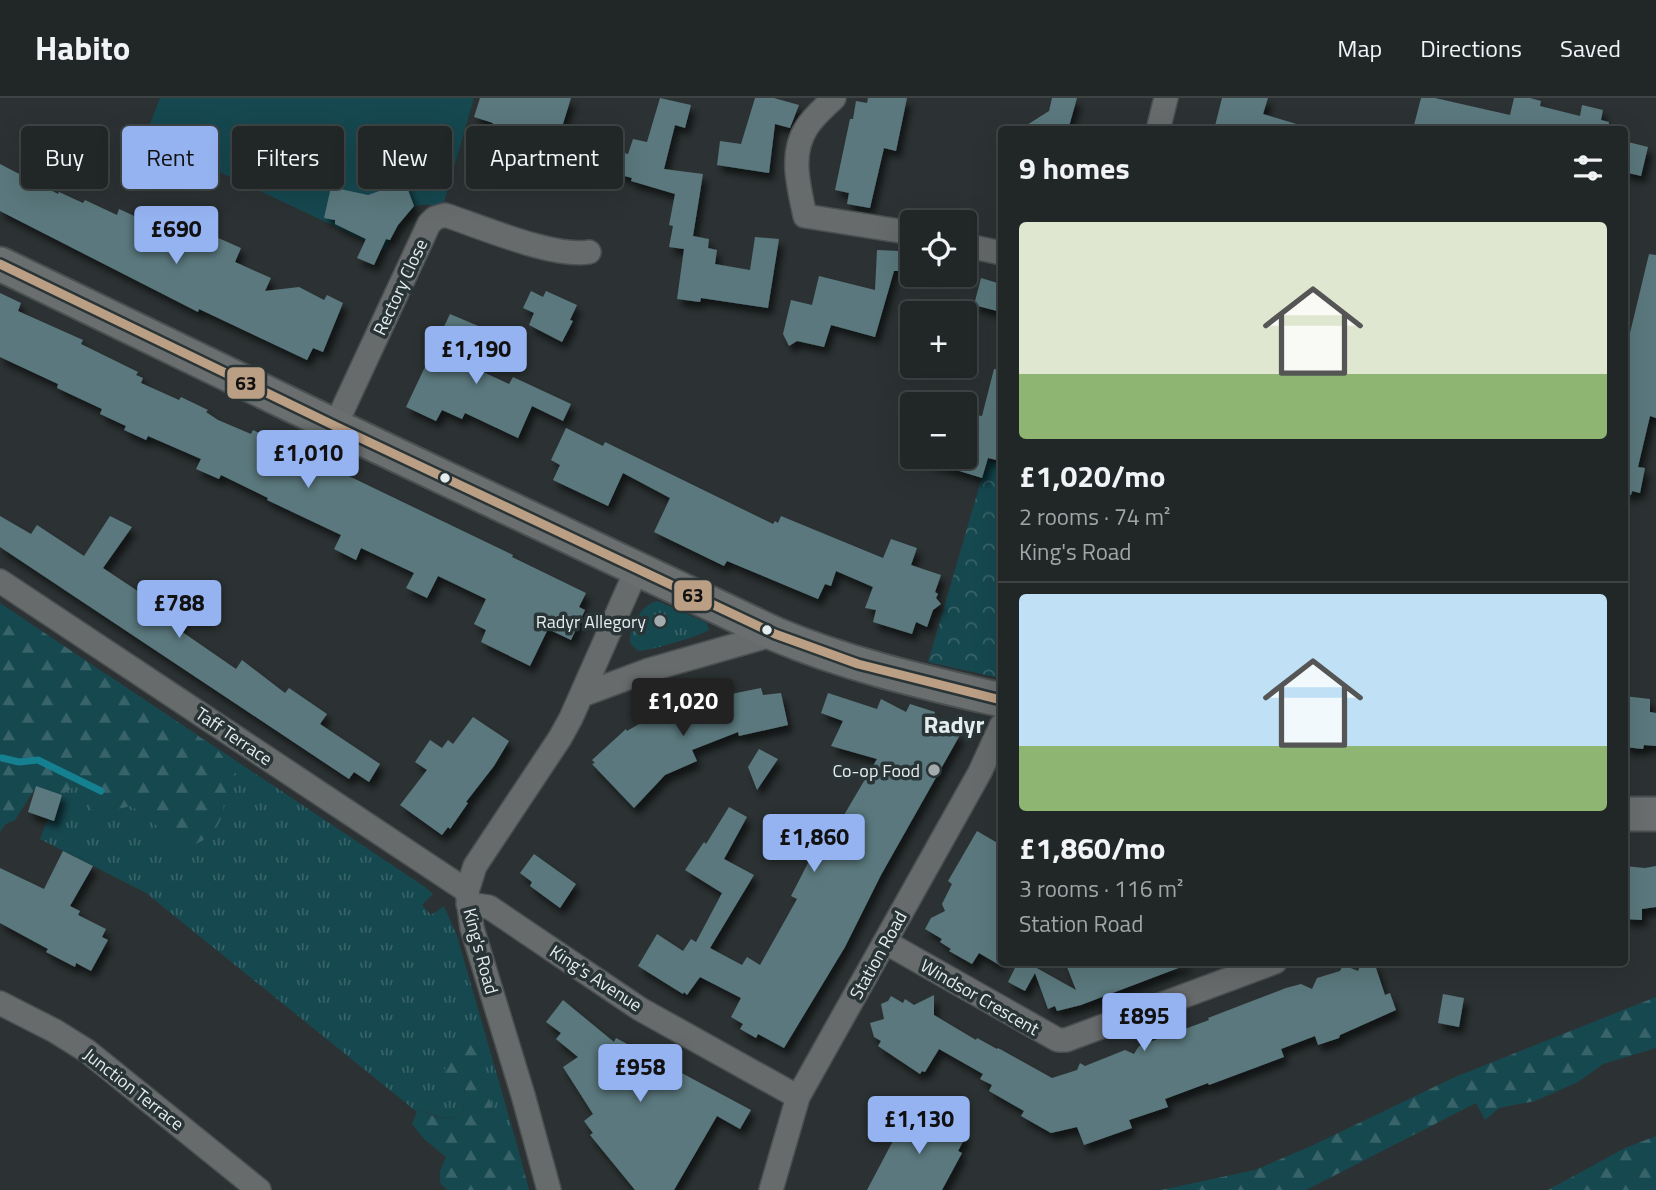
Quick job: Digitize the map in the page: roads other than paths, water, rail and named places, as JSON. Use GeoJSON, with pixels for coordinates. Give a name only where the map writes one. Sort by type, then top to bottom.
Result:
{"type":"FeatureCollection","features":[{"type":"Feature","properties":{"kind":"main road"},"geometry":{"type":"LineString","coordinates":[[0,264],[775,634],[861,666],[998,699]]}},
{"type":"Feature","properties":{"kind":"main road"},"geometry":{"type":"LineString","coordinates":[[1628,814],[1656,814]]}},
{"type":"Feature","properties":{"kind":"street"},"geometry":{"type":"LineString","coordinates":[[834,98],[807,127],[800,142],[796,161],[804,215],[900,231]]}},
{"type":"Feature","properties":{"kind":"street"},"geometry":{"type":"LineString","coordinates":[[1159,126],[1166,98]]}},
{"type":"Feature","properties":{"kind":"street","name":"Rectory Close"},"geometry":{"type":"LineString","coordinates":[[335,426],[429,224],[435,218],[445,215],[567,252],[589,252]]}},
{"type":"Feature","properties":{"kind":"street"},"geometry":{"type":"LineString","coordinates":[[977,248],[998,252]]}},
{"type":"Feature","properties":{"kind":"street","name":"King's Road"},"geometry":{"type":"LineString","coordinates":[[548,1190],[523,1095],[472,928],[468,898],[475,866],[560,738],[638,569]]}},
{"type":"Feature","properties":{"kind":"street","name":"Taff Terrace"},"geometry":{"type":"LineString","coordinates":[[0,581],[468,898]]}},
{"type":"Feature","properties":{"kind":"street"},"geometry":{"type":"LineString","coordinates":[[582,695],[649,670],[775,634]]}},
{"type":"Feature","properties":{"kind":"street","name":"Station Road"},"geometry":{"type":"LineString","coordinates":[[771,1190],[798,1097],[988,758],[998,733]]}},
{"type":"Feature","properties":{"kind":"street","name":"King's Avenue"},"geometry":{"type":"LineString","coordinates":[[468,898],[489,907],[640,1009],[798,1097]]}},
{"type":"Feature","properties":{"kind":"street","name":"Windsor Crescent"},"geometry":{"type":"LineString","coordinates":[[885,942],[1058,1040],[1066,1040],[1264,966]]}},
{"type":"Feature","properties":{"kind":"street","name":"Junction Terrace"},"geometry":{"type":"LineString","coordinates":[[0,1003],[87,1051],[259,1190]]}},
{"type":"Feature","properties":{"kind":"waterway"},"geometry":{"type":"LineString","coordinates":[[2,758],[19,762],[38,760],[101,791]]}},
{"type":"Feature","properties":{"kind":"place","name":"Radyr Allegory"},"geometry":{"type":"Point","coordinates":[660,621]}},
{"type":"Feature","properties":{"kind":"place","name":"Co-op Food"},"geometry":{"type":"Point","coordinates":[934,770]}},
{"type":"Feature","properties":{"kind":"district","name":"Radyr"},"geometry":{"type":"Point","coordinates":[954,724]}}]}
